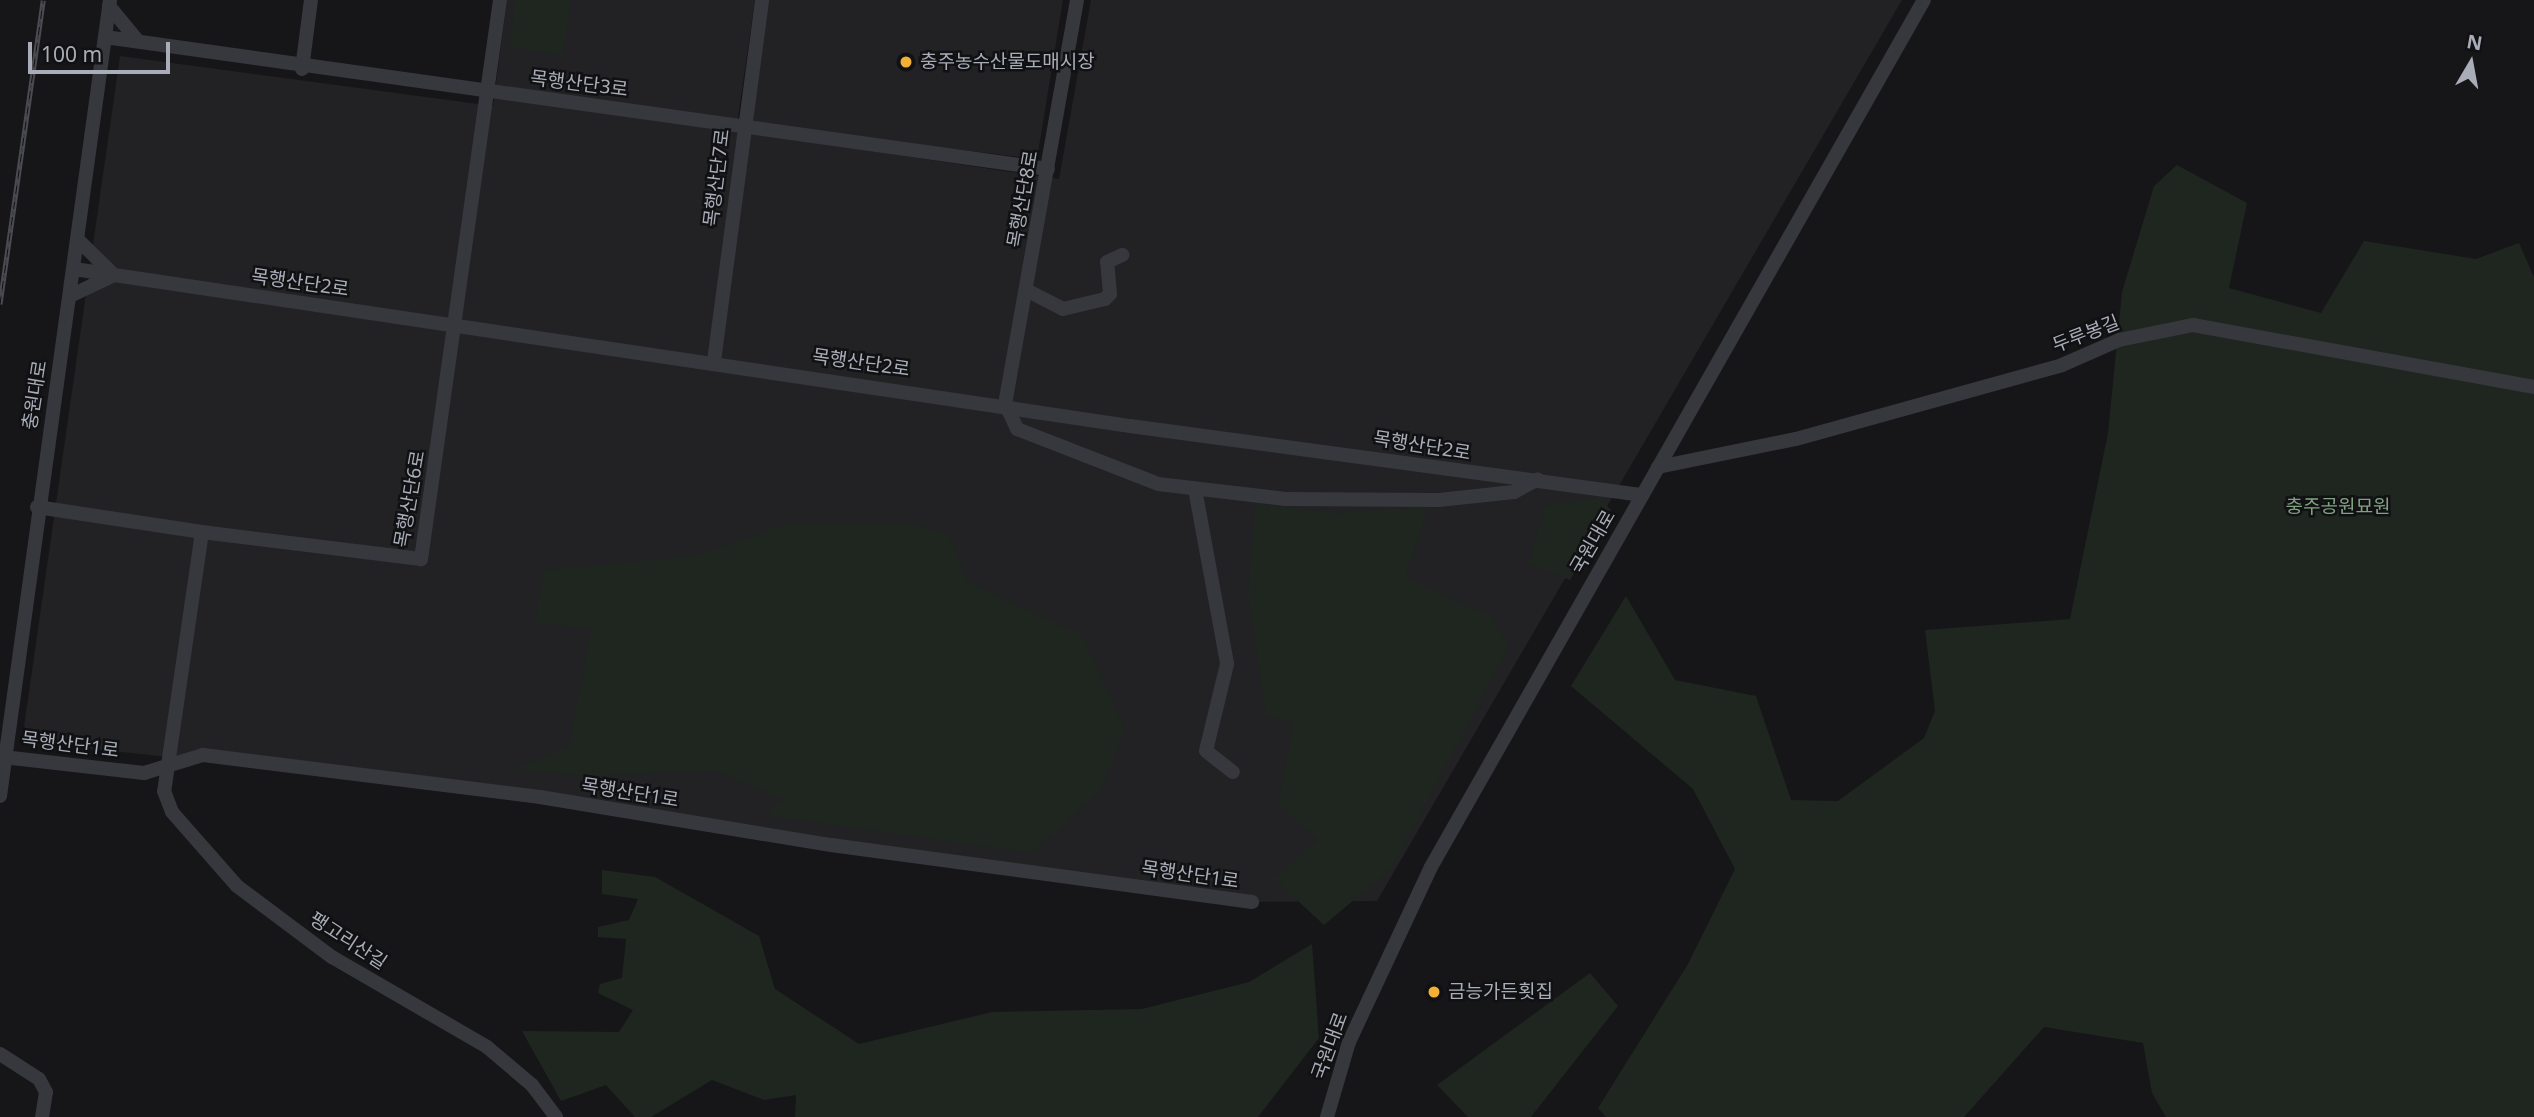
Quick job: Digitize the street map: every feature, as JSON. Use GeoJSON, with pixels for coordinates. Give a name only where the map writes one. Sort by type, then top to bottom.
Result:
{"type":"FeatureCollection","features":[{"type":"Feature","properties":{"kind":"street"},"geometry":{"type":"LineString","coordinates":[[302,69],[312,0]]}},
{"type":"Feature","properties":{"kind":"street","name":"목행산단6로"},"geometry":{"type":"LineString","coordinates":[[202,532],[421,559],[457,326],[500,0]]}},
{"type":"Feature","properties":{"kind":"street","name":"목행산단7로"},"geometry":{"type":"LineString","coordinates":[[714,361],[762,0]]}},
{"type":"Feature","properties":{"kind":"street","name":"목행산단8로"},"geometry":{"type":"LineString","coordinates":[[1005,403],[1028,291],[1077,0]]}},
{"type":"Feature","properties":{"kind":"street","name":"국원대로"},"geometry":{"type":"LineString","coordinates":[[1327,1117],[1349,1042],[1431,867],[1924,0]]}},
{"type":"Feature","properties":{"kind":"street"},"geometry":{"type":"LineString","coordinates":[[103,57],[139,42],[110,3]]}},
{"type":"Feature","properties":{"kind":"street","name":"충원대로"},"geometry":{"type":"LineString","coordinates":[[0,796],[37,507],[74,269],[110,3]]}},
{"type":"Feature","properties":{"kind":"street","name":"목행산단3로"},"geometry":{"type":"LineString","coordinates":[[105,37],[302,69],[744,124],[1048,169]]}},
{"type":"Feature","properties":{"kind":"street"},"geometry":{"type":"LineString","coordinates":[[70,296],[114,275],[78,240]]}},
{"type":"Feature","properties":{"kind":"street"},"geometry":{"type":"LineString","coordinates":[[1028,291],[1063,309],[1105,299],[1110,294],[1107,262],[1122,255]]}},
{"type":"Feature","properties":{"kind":"street","name":"목행산단2로"},"geometry":{"type":"LineString","coordinates":[[74,269],[1642,495]]}},
{"type":"Feature","properties":{"kind":"street","name":"두루봉길"},"geometry":{"type":"LineString","coordinates":[[1658,467],[1796,439],[2062,365],[2119,340],[2193,325],[2534,387]]}},
{"type":"Feature","properties":{"kind":"street"},"geometry":{"type":"LineString","coordinates":[[1005,403],[1017,429],[1157,484],[1359,503],[1514,492],[1538,480]]}},
{"type":"Feature","properties":{"kind":"street"},"geometry":{"type":"LineString","coordinates":[[1195,489],[1227,664],[1206,751],[1233,772]]}},
{"type":"Feature","properties":{"kind":"street"},"geometry":{"type":"LineString","coordinates":[[37,507],[202,532],[166,762]]}},
{"type":"Feature","properties":{"kind":"street","name":"목행산단1로"},"geometry":{"type":"LineString","coordinates":[[4,757],[144,774],[166,762],[202,755],[540,797],[831,845],[1252,902]]}},
{"type":"Feature","properties":{"kind":"street","name":"팽고리산길"},"geometry":{"type":"LineString","coordinates":[[166,762],[164,791],[172,812],[237,886],[332,957],[487,1047],[532,1085],[555,1117]]}},
{"type":"Feature","properties":{"kind":"street"},"geometry":{"type":"LineString","coordinates":[[0,1054],[39,1079],[46,1093],[42,1117]]}},
{"type":"Feature","properties":{"kind":"shaded area"},"geometry":{"type":"Polygon","coordinates":[[[507,0],[755,0],[736,131],[1059,179],[1091,0],[1902,0],[1377,901],[1252,902],[521,795],[48,744],[24,727],[120,56],[493,106],[507,0]]]}},
{"type":"Feature","properties":{"kind":"shaded area","name":"충주농수산물도매시장"},"geometry":{"type":"Polygon","coordinates":[[[769,0],[1063,0],[1037,159],[750,124],[769,0]]]}},
{"type":"Feature","properties":{"kind":"green space"},"geometry":{"type":"Polygon","coordinates":[[[515,0],[571,0],[563,55],[510,47],[515,0]]]}},
{"type":"Feature","properties":{"kind":"green space","name":"충주공원묘원"},"geometry":{"type":"Polygon","coordinates":[[[2177,165],[2247,203],[2229,288],[2321,313],[2364,241],[2476,259],[2519,243],[2534,277],[2534,1117],[2166,1117],[2152,1093],[2143,1043],[2044,1027],[1964,1117],[1606,1117],[1598,1108],[1688,964],[1735,869],[1693,789],[1571,686],[1626,596],[1675,680],[1756,696],[1791,800],[1838,801],[1924,738],[1935,711],[1925,630],[2070,619],[2108,433],[2122,292],[2154,186],[2177,165]]]}},
{"type":"Feature","properties":{"kind":"green space"},"geometry":{"type":"Polygon","coordinates":[[[1600,498],[1611,510],[1570,580],[1529,563],[1545,506],[1600,498]]]}},
{"type":"Feature","properties":{"kind":"green space"},"geometry":{"type":"Polygon","coordinates":[[[1255,504],[1337,513],[1429,507],[1405,578],[1490,616],[1509,646],[1391,869],[1324,925],[1274,879],[1318,839],[1278,805],[1294,723],[1266,716],[1248,592],[1255,504]]]}},
{"type":"Feature","properties":{"kind":"green space"},"geometry":{"type":"Polygon","coordinates":[[[785,524],[917,524],[950,537],[968,582],[1083,636],[1125,730],[1101,790],[1032,853],[764,815],[784,799],[712,770],[588,776],[513,769],[569,747],[591,628],[535,623],[544,570],[694,556],[785,524]]]}},
{"type":"Feature","properties":{"kind":"green space"},"geometry":{"type":"Polygon","coordinates":[[[602,870],[655,877],[759,936],[775,989],[859,1044],[992,1012],[1142,1009],[1249,982],[1312,944],[1319,1038],[1258,1117],[795,1117],[796,1095],[764,1100],[712,1080],[651,1117],[635,1117],[606,1085],[561,1101],[522,1031],[619,1032],[633,1010],[598,993],[600,984],[622,978],[626,939],[598,937],[598,927],[629,920],[638,899],[602,894],[602,870]]]}},
{"type":"Feature","properties":{"kind":"green space"},"geometry":{"type":"Polygon","coordinates":[[[1590,973],[1618,1006],[1531,1117],[1468,1117],[1437,1085],[1590,973]]]}},
{"type":"Feature","properties":{"kind":"railway"},"geometry":{"type":"LineString","coordinates":[[0,304],[43,0]]}},
{"type":"Feature","properties":{"kind":"place","name":"충주농수산물도매시장"},"geometry":{"type":"Point","coordinates":[906,62]}},
{"type":"Feature","properties":{"kind":"place","name":"금능가든횟집"},"geometry":{"type":"Point","coordinates":[1434,992]}}]}
